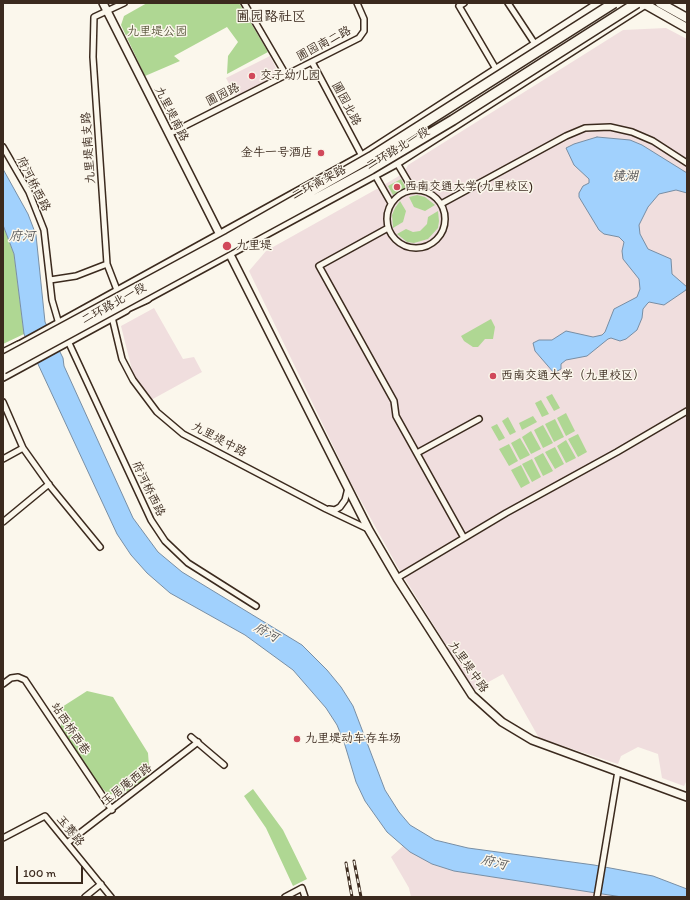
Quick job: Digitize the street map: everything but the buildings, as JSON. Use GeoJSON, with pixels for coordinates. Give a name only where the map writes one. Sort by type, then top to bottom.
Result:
{"type":"FeatureCollection","features":[{"type":"Feature","properties":{"kind":"highway","name":"二环高架路"},"geometry":{"type":"LineString","coordinates":[[3,360],[229,238],[371,156],[614,3]]}},
{"type":"Feature","properties":{"kind":"highway","name":"二环高架路"},"geometry":{"type":"LineString","coordinates":[[3,369],[370,169],[460,116],[643,3]]}},
{"type":"Feature","properties":{"kind":"highway"},"geometry":{"type":"LineString","coordinates":[[3,373],[128,306],[147,298]]}},
{"type":"Feature","properties":{"kind":"highway"},"geometry":{"type":"LineString","coordinates":[[3,355],[21,344]]}},
{"type":"Feature","properties":{"kind":"main road","name":"九里堤南路"},"geometry":{"type":"LineString","coordinates":[[103,3],[219,236]]}},
{"type":"Feature","properties":{"kind":"main road","name":"二环路北一段"},"geometry":{"type":"LineString","coordinates":[[21,344],[58,325],[117,290],[219,236],[362,156],[599,3]]}},
{"type":"Feature","properties":{"kind":"main road","name":"二环路北一段"},"geometry":{"type":"LineString","coordinates":[[3,376],[397,163],[643,3]]}},
{"type":"Feature","properties":{"kind":"main road"},"geometry":{"type":"LineString","coordinates":[[643,3],[687,28]]}},
{"type":"Feature","properties":{"kind":"main road"},"geometry":{"type":"LineString","coordinates":[[660,3],[687,18]]}},
{"type":"Feature","properties":{"kind":"main road","name":"九里堤中路"},"geometry":{"type":"LineString","coordinates":[[219,236],[230,254],[369,530],[397,578],[462,682],[472,695],[491,713],[515,732],[532,740],[687,797]]}},
{"type":"Feature","properties":{"kind":"street"},"geometry":{"type":"LineString","coordinates":[[107,10],[124,3]]}},
{"type":"Feature","properties":{"kind":"street"},"geometry":{"type":"LineString","coordinates":[[244,3],[286,75]]}},
{"type":"Feature","properties":{"kind":"street","name":"圃园南二路"},"geometry":{"type":"LineString","coordinates":[[286,75],[359,38],[364,31],[364,19],[357,3]]}},
{"type":"Feature","properties":{"kind":"street"},"geometry":{"type":"LineString","coordinates":[[464,3],[459,6],[496,69]]}},
{"type":"Feature","properties":{"kind":"street"},"geometry":{"type":"LineString","coordinates":[[508,3],[535,44]]}},
{"type":"Feature","properties":{"kind":"street","name":"九里堤南支路"},"geometry":{"type":"LineString","coordinates":[[107,10],[94,17],[93,57],[107,264],[117,290]]}},
{"type":"Feature","properties":{"kind":"street","name":"圃园北路"},"geometry":{"type":"LineString","coordinates":[[312,62],[362,156]]}},
{"type":"Feature","properties":{"kind":"street","name":"圃园路"},"geometry":{"type":"LineString","coordinates":[[169,134],[286,75]]}},
{"type":"Feature","properties":{"kind":"street"},"geometry":{"type":"LineString","coordinates":[[441,204],[566,136],[585,128],[610,127],[632,132],[653,141],[687,163]]}},
{"type":"Feature","properties":{"kind":"street","name":"府河桥西路"},"geometry":{"type":"LineString","coordinates":[[3,147],[29,192],[44,230],[52,300],[58,325]]}},
{"type":"Feature","properties":{"kind":"street"},"geometry":{"type":"LineString","coordinates":[[397,163],[413,190]]}},
{"type":"Feature","properties":{"kind":"street"},"geometry":{"type":"LineString","coordinates":[[375,175],[392,203]]}},
{"type":"Feature","properties":{"kind":"street"},"geometry":{"type":"LineString","coordinates":[[413,190],[420,190],[430,193],[441,204],[446,218],[444,228],[440,237],[432,244],[424,248],[414,249],[406,247],[391,235],[388,228],[387,218],[392,203],[401,194],[413,190]]}},
{"type":"Feature","properties":{"kind":"street"},"geometry":{"type":"LineString","coordinates":[[388,228],[319,266],[394,401],[396,416],[464,538]]}},
{"type":"Feature","properties":{"kind":"street"},"geometry":{"type":"LineString","coordinates":[[50,280],[76,276],[107,264]]}},
{"type":"Feature","properties":{"kind":"street","name":"九里堤中路"},"geometry":{"type":"LineString","coordinates":[[112,317],[122,359],[133,380],[156,412],[184,434],[369,530]]}},
{"type":"Feature","properties":{"kind":"street","name":"府河桥西路"},"geometry":{"type":"LineString","coordinates":[[66,342],[150,520],[165,541],[188,563],[256,606]]}},
{"type":"Feature","properties":{"kind":"street"},"geometry":{"type":"LineString","coordinates":[[3,402],[23,448],[49,484],[100,547]]}},
{"type":"Feature","properties":{"kind":"street"},"geometry":{"type":"LineString","coordinates":[[397,578],[464,538],[687,411]]}},
{"type":"Feature","properties":{"kind":"street"},"geometry":{"type":"LineString","coordinates":[[417,453],[479,419]]}},
{"type":"Feature","properties":{"kind":"street"},"geometry":{"type":"LineString","coordinates":[[3,459],[23,448]]}},
{"type":"Feature","properties":{"kind":"street"},"geometry":{"type":"LineString","coordinates":[[3,522],[49,484]]}},
{"type":"Feature","properties":{"kind":"street"},"geometry":{"type":"LineString","coordinates":[[326,509],[335,510],[340,507],[345,500],[348,488]]}},
{"type":"Feature","properties":{"kind":"street","name":"站西桥西巷"},"geometry":{"type":"LineString","coordinates":[[3,684],[11,678],[18,677],[25,680],[112,810]]}},
{"type":"Feature","properties":{"kind":"street"},"geometry":{"type":"LineString","coordinates":[[191,737],[224,765]]}},
{"type":"Feature","properties":{"kind":"street","name":"玉居庵西路"},"geometry":{"type":"LineString","coordinates":[[67,843],[112,810],[198,742]]}},
{"type":"Feature","properties":{"kind":"street"},"geometry":{"type":"LineString","coordinates":[[597,897],[618,771]]}},
{"type":"Feature","properties":{"kind":"street","name":"玉赛路"},"geometry":{"type":"LineString","coordinates":[[3,838],[45,816],[111,897]]}},
{"type":"Feature","properties":{"kind":"street"},"geometry":{"type":"LineString","coordinates":[[85,897],[101,884]]}},
{"type":"Feature","properties":{"kind":"street"},"geometry":{"type":"LineString","coordinates":[[285,897],[302,888],[305,897]]}},
{"type":"Feature","properties":{"kind":"shaded area","name":"西南交通大学（九里校区）"},"geometry":{"type":"Polygon","coordinates":[[[666,28],[687,39],[687,780],[684,786],[662,778],[658,754],[638,747],[621,756],[618,764],[539,738],[503,674],[474,690],[397,566],[350,481],[249,271],[266,251],[404,173],[408,165],[623,30],[666,28]]]}},
{"type":"Feature","properties":{"kind":"shaded area","name":"交子幼儿园"},"geometry":{"type":"Polygon","coordinates":[[[270,56],[279,74],[236,97],[226,78],[270,56]]]}},
{"type":"Feature","properties":{"kind":"shaded area"},"geometry":{"type":"Polygon","coordinates":[[[154,308],[183,359],[194,357],[202,372],[151,400],[133,374],[121,326],[154,308]]]}},
{"type":"Feature","properties":{"kind":"shaded area"},"geometry":{"type":"Polygon","coordinates":[[[403,846],[432,864],[454,871],[622,897],[411,897],[409,888],[391,857],[403,846]]]}},
{"type":"Feature","properties":{"kind":"green space","name":"九里堤公园"},"geometry":{"type":"Polygon","coordinates":[[[147,3],[239,3],[268,52],[227,74],[228,56],[238,42],[227,27],[174,56],[180,61],[145,76],[121,25],[124,16],[147,3]]]}},
{"type":"Feature","properties":{"kind":"green space"},"geometry":{"type":"Polygon","coordinates":[[[401,179],[406,188],[393,195],[388,186],[401,179]]]}},
{"type":"Feature","properties":{"kind":"green space"},"geometry":{"type":"Polygon","coordinates":[[[417,195],[425,197],[435,205],[425,211],[414,207],[409,197],[417,195]]]}},
{"type":"Feature","properties":{"kind":"green space"},"geometry":{"type":"Polygon","coordinates":[[[400,201],[406,211],[403,222],[393,228],[392,215],[400,201]]]}},
{"type":"Feature","properties":{"kind":"green space"},"geometry":{"type":"Polygon","coordinates":[[[438,211],[438,228],[428,239],[414,243],[407,242],[397,234],[406,229],[413,232],[420,231],[427,224],[428,217],[438,211]]]}},
{"type":"Feature","properties":{"kind":"green space"},"geometry":{"type":"Polygon","coordinates":[[[3,225],[14,254],[24,334],[3,344],[3,225]]]}},
{"type":"Feature","properties":{"kind":"green space"},"geometry":{"type":"Polygon","coordinates":[[[491,319],[495,327],[493,339],[485,339],[478,347],[473,347],[464,341],[461,336],[491,319]]]}},
{"type":"Feature","properties":{"kind":"green space"},"geometry":{"type":"Polygon","coordinates":[[[552,394],[560,408],[554,411],[546,397],[552,394]]]}},
{"type":"Feature","properties":{"kind":"green space"},"geometry":{"type":"Polygon","coordinates":[[[541,400],[549,414],[542,417],[535,403],[541,400]]]}},
{"type":"Feature","properties":{"kind":"green space"},"geometry":{"type":"Polygon","coordinates":[[[566,413],[575,431],[566,436],[557,418],[566,413]]]}},
{"type":"Feature","properties":{"kind":"green space"},"geometry":{"type":"Polygon","coordinates":[[[533,416],[537,422],[522,430],[519,423],[533,416]]]}},
{"type":"Feature","properties":{"kind":"green space"},"geometry":{"type":"Polygon","coordinates":[[[508,417],[516,432],[510,435],[502,421],[508,417]]]}},
{"type":"Feature","properties":{"kind":"green space"},"geometry":{"type":"Polygon","coordinates":[[[555,419],[564,437],[554,442],[545,424],[555,419]]]}},
{"type":"Feature","properties":{"kind":"green space"},"geometry":{"type":"Polygon","coordinates":[[[497,424],[505,438],[499,441],[491,427],[497,424]]]}},
{"type":"Feature","properties":{"kind":"green space"},"geometry":{"type":"Polygon","coordinates":[[[543,425],[553,443],[543,448],[534,430],[543,425]]]}},
{"type":"Feature","properties":{"kind":"green space"},"geometry":{"type":"Polygon","coordinates":[[[531,431],[541,449],[531,454],[522,437],[531,431]]]}},
{"type":"Feature","properties":{"kind":"green space"},"geometry":{"type":"Polygon","coordinates":[[[578,434],[587,452],[578,457],[568,439],[578,434]]]}},
{"type":"Feature","properties":{"kind":"green space"},"geometry":{"type":"Polygon","coordinates":[[[520,438],[530,455],[520,460],[511,443],[520,438]]]}},
{"type":"Feature","properties":{"kind":"green space"},"geometry":{"type":"Polygon","coordinates":[[[566,440],[576,458],[566,463],[557,446],[566,440]]]}},
{"type":"Feature","properties":{"kind":"green space"},"geometry":{"type":"Polygon","coordinates":[[[509,444],[518,461],[509,466],[499,449],[509,444]]]}},
{"type":"Feature","properties":{"kind":"green space"},"geometry":{"type":"Polygon","coordinates":[[[555,447],[564,464],[555,469],[545,452],[555,447]]]}},
{"type":"Feature","properties":{"kind":"green space"},"geometry":{"type":"Polygon","coordinates":[[[543,453],[553,471],[543,476],[534,458],[543,453]]]}},
{"type":"Feature","properties":{"kind":"green space"},"geometry":{"type":"Polygon","coordinates":[[[532,459],[541,477],[532,482],[522,464],[532,459]]]}},
{"type":"Feature","properties":{"kind":"green space"},"geometry":{"type":"Polygon","coordinates":[[[521,465],[530,483],[521,488],[511,470],[521,465]]]}},
{"type":"Feature","properties":{"kind":"green space"},"geometry":{"type":"Polygon","coordinates":[[[87,691],[113,697],[148,753],[149,766],[146,778],[122,795],[108,794],[99,785],[61,727],[62,707],[87,691]]]}},
{"type":"Feature","properties":{"kind":"green space"},"geometry":{"type":"Polygon","coordinates":[[[253,789],[283,830],[307,879],[293,886],[266,828],[244,796],[253,789]]]}},
{"type":"Feature","properties":{"kind":"water","name":"镜湖"},"geometry":{"type":"Polygon","coordinates":[[[597,137],[630,140],[642,145],[687,173],[687,193],[676,190],[659,194],[648,207],[639,225],[640,234],[648,249],[671,259],[672,274],[687,287],[686,290],[664,305],[649,302],[643,309],[642,318],[637,330],[626,339],[620,341],[611,338],[608,339],[587,356],[566,360],[561,364],[561,369],[554,373],[535,351],[533,343],[539,340],[552,340],[566,331],[593,337],[602,335],[605,332],[614,309],[637,297],[640,289],[639,279],[623,259],[622,251],[624,242],[619,237],[604,234],[599,230],[579,197],[579,193],[583,186],[589,183],[589,179],[574,165],[566,148],[597,137]]]}},
{"type":"Feature","properties":{"kind":"water","name":"府河"},"geometry":{"type":"Polygon","coordinates":[[[3,169],[28,214],[36,235],[45,322],[63,358],[64,366],[133,518],[158,552],[182,572],[302,645],[327,670],[341,687],[353,706],[385,790],[399,812],[410,825],[435,840],[468,848],[594,865],[653,876],[687,889],[687,897],[622,897],[454,871],[432,864],[410,852],[387,832],[365,801],[356,782],[344,742],[337,725],[326,708],[293,670],[245,635],[170,593],[147,573],[131,555],[117,534],[24,334],[14,254],[3,225],[3,169]]]}},
{"type":"Feature","properties":{"kind":"railway"},"geometry":{"type":"LineString","coordinates":[[354,861],[361,897]]}},
{"type":"Feature","properties":{"kind":"railway"},"geometry":{"type":"LineString","coordinates":[[346,863],[352,897]]}},
{"type":"Feature","properties":{"kind":"place","name":"交子幼儿园"},"geometry":{"type":"Point","coordinates":[252,76]}},
{"type":"Feature","properties":{"kind":"place","name":"金牛一号酒店"},"geometry":{"type":"Point","coordinates":[321,153]}},
{"type":"Feature","properties":{"kind":"place","name":"西南交通大学(九里校区)"},"geometry":{"type":"Point","coordinates":[397,187]}},
{"type":"Feature","properties":{"kind":"place","name":"九里堤"},"geometry":{"type":"Point","coordinates":[227,246]}},
{"type":"Feature","properties":{"kind":"place","name":"西南交通大学（九里校区）"},"geometry":{"type":"Point","coordinates":[493,376]}},
{"type":"Feature","properties":{"kind":"place","name":"九里堤动车存车场"},"geometry":{"type":"Point","coordinates":[297,739]}},
{"type":"Feature","properties":{"kind":"district","name":"圃园路社区"},"geometry":{"type":"Point","coordinates":[271,17]}}]}
